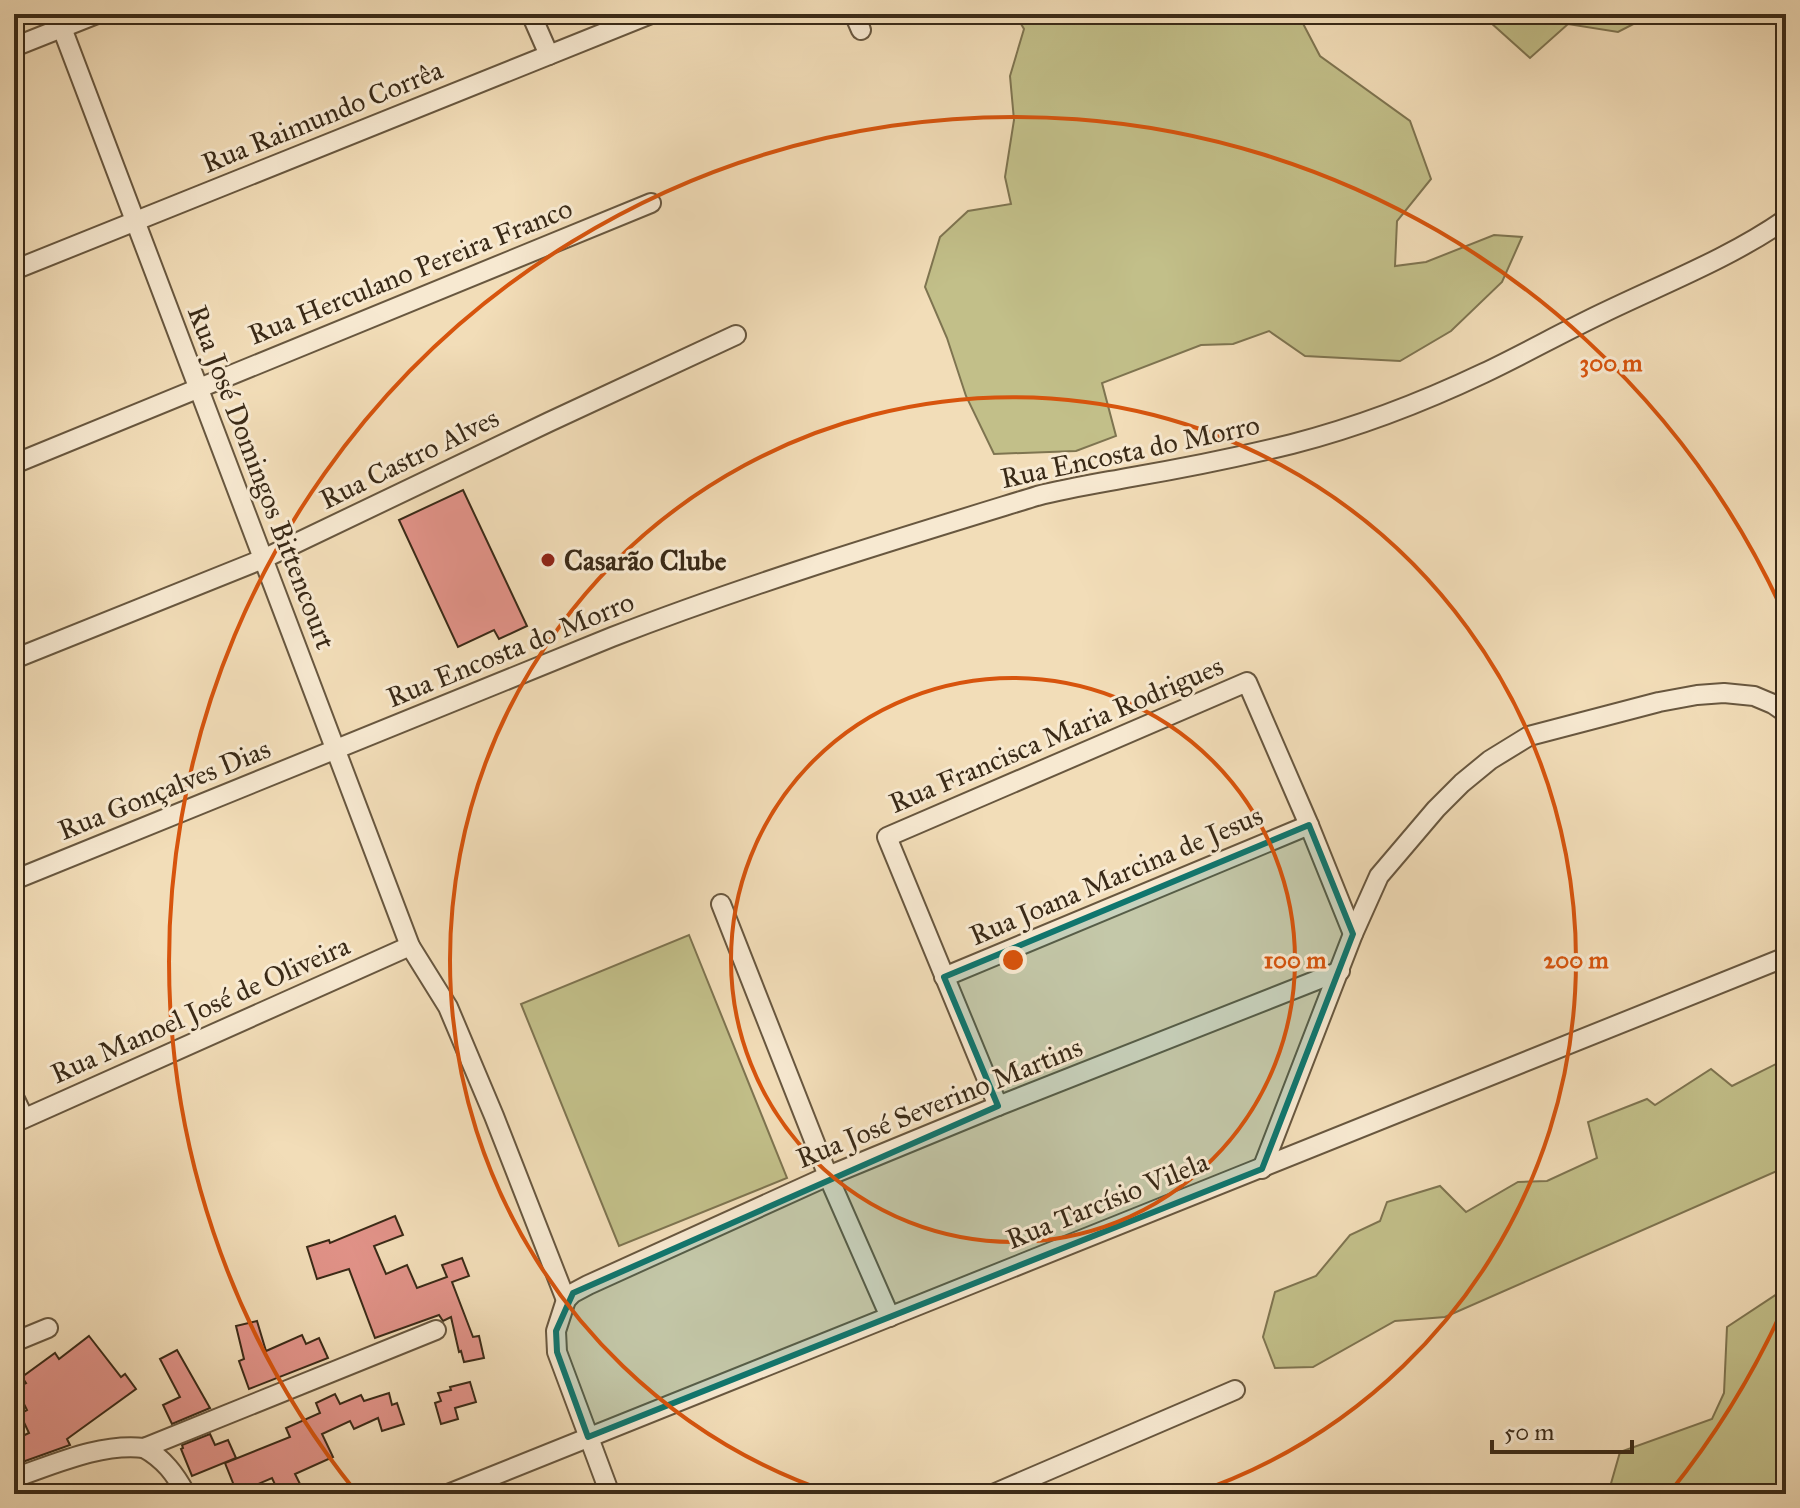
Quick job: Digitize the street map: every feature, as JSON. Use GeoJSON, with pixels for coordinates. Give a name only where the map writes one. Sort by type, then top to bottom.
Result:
{"type":"FeatureCollection","features":[{"type":"Feature","properties":{"kind":"street"},"geometry":{"type":"LineString","coordinates":[[14,47],[97,14]]}},
{"type":"Feature","properties":{"kind":"street"},"geometry":{"type":"LineString","coordinates":[[531,14],[549,55]]}},
{"type":"Feature","properties":{"kind":"street","name":"Rua Raimundo Corrêa"},"geometry":{"type":"LineString","coordinates":[[14,270],[651,14]]}},
{"type":"Feature","properties":{"kind":"street","name":"Rua José Domingos Bittencourt"},"geometry":{"type":"LineString","coordinates":[[62,28],[410,946],[448,1007],[566,1300]]}},
{"type":"Feature","properties":{"kind":"street","name":"Rua Herculano Pereira Franco"},"geometry":{"type":"LineString","coordinates":[[14,464],[651,203]]}},
{"type":"Feature","properties":{"kind":"street","name":"Rua Encosta do Morro"},"geometry":{"type":"LineString","coordinates":[[335,750],[625,632],[799,570],[1063,489],[1290,444],[1408,406],[1733,252],[1786,219]]}},
{"type":"Feature","properties":{"kind":"street","name":"Rua Castro Alves"},"geometry":{"type":"LineString","coordinates":[[14,659],[263,559],[736,335]]}},
{"type":"Feature","properties":{"kind":"street","name":"Rua Francisca Maria Rodrigues"},"geometry":{"type":"LineString","coordinates":[[944,977],[887,837],[1247,682],[1309,825]]}},
{"type":"Feature","properties":{"kind":"street"},"geometry":{"type":"LineString","coordinates":[[1262,1169],[1353,934],[1379,876],[1462,783],[1490,760],[1529,736],[1615,712],[1697,695],[1724,693],[1754,696],[1786,713]]}},
{"type":"Feature","properties":{"kind":"street","name":"Rua Gonçalves Dias"},"geometry":{"type":"LineString","coordinates":[[14,880],[335,750]]}},
{"type":"Feature","properties":{"kind":"street"},"geometry":{"type":"LineString","coordinates":[[1309,825],[1353,934]]}},
{"type":"Feature","properties":{"kind":"street","name":"Rua Joana Marcina de Jesus"},"geometry":{"type":"LineString","coordinates":[[944,977],[1309,825]]}},
{"type":"Feature","properties":{"kind":"street"},"geometry":{"type":"LineString","coordinates":[[721,904],[828,1176],[890,1317]]}},
{"type":"Feature","properties":{"kind":"street","name":"Rua Manoel José de Oliveira"},"geometry":{"type":"LineString","coordinates":[[19,1120],[410,946]]}},
{"type":"Feature","properties":{"kind":"street","name":"Rua Tarcísio Vilela"},"geometry":{"type":"LineString","coordinates":[[448,1494],[1786,957]]}},
{"type":"Feature","properties":{"kind":"street","name":"Rua José Severino Martins"},"geometry":{"type":"LineString","coordinates":[[566,1300],[588,1285],[828,1176],[1340,971]]}},
{"type":"Feature","properties":{"kind":"street"},"geometry":{"type":"LineString","coordinates":[[944,977],[998,1106]]}},
{"type":"Feature","properties":{"kind":"street"},"geometry":{"type":"LineString","coordinates":[[14,1097],[19,1120]]}},
{"type":"Feature","properties":{"kind":"street"},"geometry":{"type":"LineString","coordinates":[[566,1300],[556,1331],[557,1352],[610,1494]]}},
{"type":"Feature","properties":{"kind":"street"},"geometry":{"type":"LineString","coordinates":[[14,1342],[48,1328]]}},
{"type":"Feature","properties":{"kind":"street"},"geometry":{"type":"LineString","coordinates":[[144,1448],[436,1330]]}},
{"type":"Feature","properties":{"kind":"street"},"geometry":{"type":"LineString","coordinates":[[993,1494],[1235,1390]]}},
{"type":"Feature","properties":{"kind":"street"},"geometry":{"type":"LineString","coordinates":[[14,1478],[104,1449],[128,1446],[144,1448],[158,1456],[171,1468],[186,1494]]}},
{"type":"Feature","properties":{"kind":"highlighted area"},"geometry":{"type":"Polygon","coordinates":[[[1309,825],[1353,934],[1262,1169],[588,1437],[557,1352],[556,1331],[573,1293],[998,1106],[944,977],[1309,825]]]}},
{"type":"Feature","properties":{"kind":"shaded area"},"geometry":{"type":"Polygon","coordinates":[[[1015,14],[1298,14],[1320,56],[1410,121],[1431,179],[1397,221],[1395,266],[1426,262],[1494,235],[1522,237],[1502,282],[1451,331],[1400,361],[1305,356],[1269,331],[1233,344],[1201,345],[1102,383],[1116,436],[1076,451],[994,454],[966,396],[947,338],[925,287],[940,237],[968,211],[1011,204],[1005,177],[1014,120],[1010,76],[1024,29],[1015,14]]]}},
{"type":"Feature","properties":{"kind":"shaded area"},"geometry":{"type":"Polygon","coordinates":[[[1481,14],[1653,14],[1618,32],[1568,24],[1530,58],[1481,14]]]}},
{"type":"Feature","properties":{"kind":"shaded area"},"geometry":{"type":"Polygon","coordinates":[[[689,935],[787,1178],[619,1246],[521,1004],[689,935]]]}},
{"type":"Feature","properties":{"kind":"shaded area"},"geometry":{"type":"Polygon","coordinates":[[[1786,1059],[1786,1167],[1445,1317],[1395,1321],[1313,1367],[1275,1368],[1263,1337],[1275,1292],[1316,1276],[1350,1235],[1380,1221],[1387,1202],[1440,1186],[1466,1212],[1518,1182],[1547,1181],[1597,1158],[1588,1122],[1647,1099],[1655,1105],[1711,1069],[1732,1086],[1786,1059]]]}},
{"type":"Feature","properties":{"kind":"shaded area"},"geometry":{"type":"Polygon","coordinates":[[[1786,1288],[1786,1494],[1608,1494],[1620,1452],[1712,1419],[1724,1393],[1727,1327],[1786,1288]]]}},
{"type":"Feature","properties":{"kind":"building"},"geometry":{"type":"Polygon","coordinates":[[[463,490],[527,626],[499,639],[494,630],[458,647],[399,520],[463,490]]]}},
{"type":"Feature","properties":{"kind":"building"},"geometry":{"type":"Polygon","coordinates":[[[395,1216],[403,1235],[374,1246],[386,1274],[407,1265],[417,1288],[447,1277],[442,1265],[462,1258],[469,1276],[452,1282],[473,1337],[479,1336],[484,1358],[464,1362],[451,1317],[443,1321],[439,1315],[375,1338],[349,1269],[317,1279],[307,1247],[329,1240],[330,1243],[395,1216]]]}},
{"type":"Feature","properties":{"kind":"building"},"geometry":{"type":"Polygon","coordinates":[[[257,1321],[266,1351],[302,1335],[306,1344],[319,1338],[328,1358],[249,1389],[239,1361],[244,1359],[236,1326],[257,1321]]]}},
{"type":"Feature","properties":{"kind":"building"},"geometry":{"type":"Polygon","coordinates":[[[89,1336],[121,1377],[125,1374],[136,1389],[67,1439],[70,1445],[14,1465],[14,1440],[29,1433],[20,1414],[27,1410],[16,1388],[26,1383],[22,1377],[55,1353],[59,1359],[89,1336]]]}},
{"type":"Feature","properties":{"kind":"building"},"geometry":{"type":"Polygon","coordinates":[[[177,1350],[210,1408],[172,1424],[163,1405],[180,1397],[160,1359],[177,1350]]]}},
{"type":"Feature","properties":{"kind":"building"},"geometry":{"type":"Polygon","coordinates":[[[470,1382],[476,1402],[455,1408],[458,1419],[441,1424],[435,1403],[441,1401],[438,1393],[470,1382]]]}},
{"type":"Feature","properties":{"kind":"building"},"geometry":{"type":"Polygon","coordinates":[[[389,1393],[392,1405],[397,1403],[404,1424],[382,1431],[378,1418],[354,1429],[350,1421],[322,1434],[333,1457],[295,1474],[303,1490],[289,1494],[286,1487],[278,1491],[272,1478],[237,1493],[225,1463],[290,1437],[286,1428],[320,1413],[316,1403],[335,1394],[340,1404],[361,1395],[364,1401],[389,1393]]]}},
{"type":"Feature","properties":{"kind":"building"},"geometry":{"type":"Polygon","coordinates":[[[210,1434],[215,1445],[228,1440],[236,1458],[192,1476],[182,1445],[210,1434]]]}},
{"type":"Feature","properties":{"kind":"place","name":"Casarão Clube"},"geometry":{"type":"Point","coordinates":[548,560]}}]}
